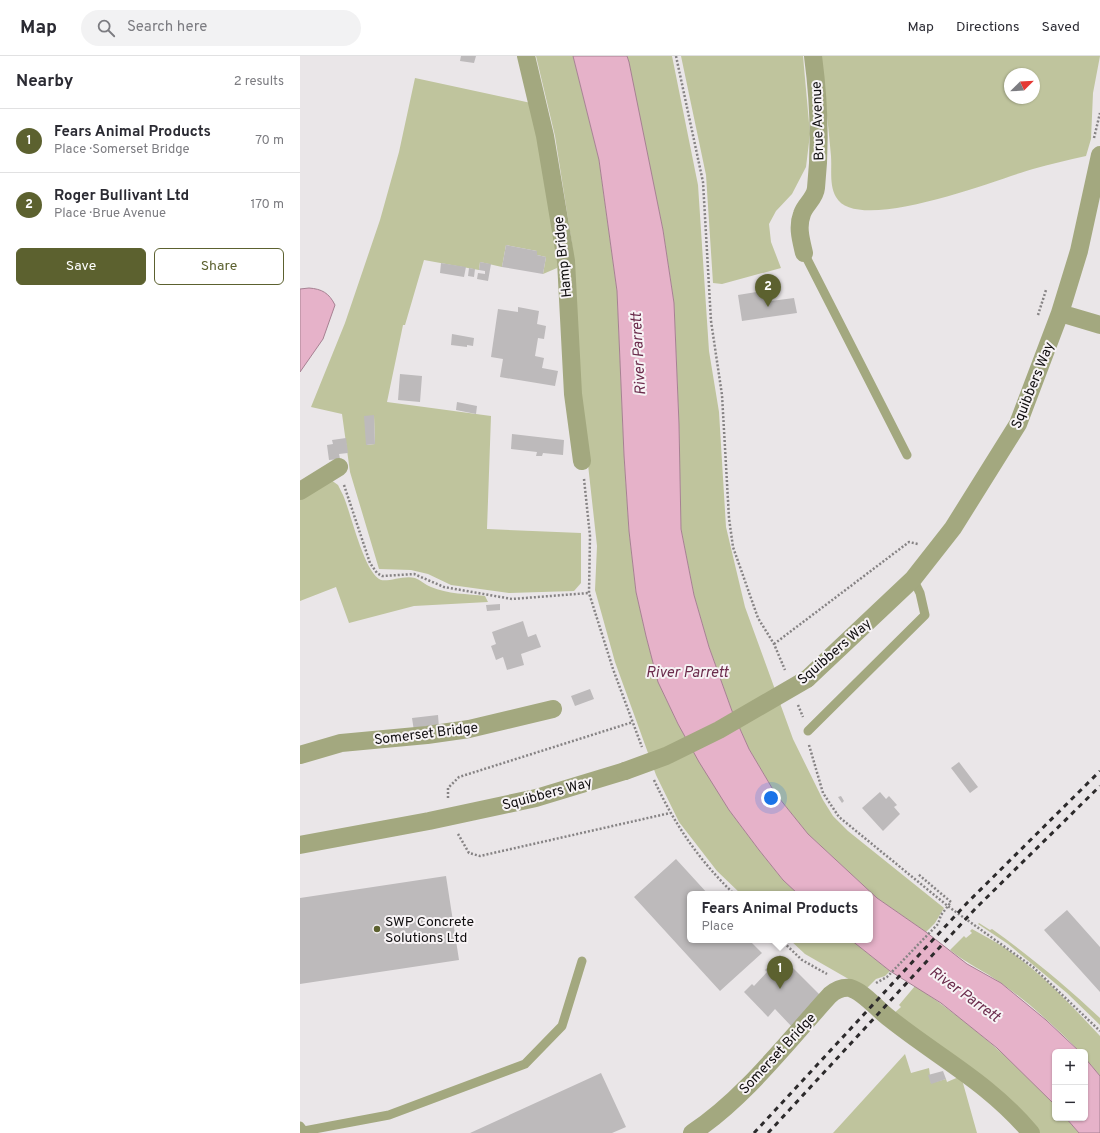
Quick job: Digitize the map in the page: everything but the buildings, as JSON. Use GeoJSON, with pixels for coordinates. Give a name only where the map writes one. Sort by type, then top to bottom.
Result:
{"type":"FeatureCollection","features":[{"type":"Feature","properties":{"kind":"street","name":"Hamp Bridge"},"geometry":{"type":"LineString","coordinates":[[526,56],[545,136],[566,261],[573,394],[582,461]]}},
{"type":"Feature","properties":{"kind":"street","name":"Brue Avenue"},"geometry":{"type":"LineString","coordinates":[[804,253],[799,232],[802,214],[815,195],[820,154],[818,100],[813,56]]}},
{"type":"Feature","properties":{"kind":"street","name":"Squibbers Way"},"geometry":{"type":"LineString","coordinates":[[300,845],[429,821],[536,798],[625,771],[666,756],[719,730],[807,679],[913,579],[953,528],[1018,424],[1060,313],[1079,251],[1096,148]]}},
{"type":"Feature","properties":{"kind":"street"},"geometry":{"type":"LineString","coordinates":[[1060,313],[1100,325]]}},
{"type":"Feature","properties":{"kind":"street"},"geometry":{"type":"LineString","coordinates":[[300,490],[335,469]]}},
{"type":"Feature","properties":{"kind":"street","name":"Somerset Bridge"},"geometry":{"type":"LineString","coordinates":[[300,755],[340,743],[469,729],[553,709]]}},
{"type":"Feature","properties":{"kind":"street","name":"Somerset Bridge"},"geometry":{"type":"LineString","coordinates":[[692,1133],[709,1122],[741,1093],[830,995],[842,988],[857,992]]}},
{"type":"Feature","properties":{"kind":"street"},"geometry":{"type":"LineString","coordinates":[[857,992],[889,1018],[997,1097],[1031,1133]]}},
{"type":"Feature","properties":{"kind":"lane"},"geometry":{"type":"LineString","coordinates":[[804,253],[907,455]]}},
{"type":"Feature","properties":{"kind":"lane"},"geometry":{"type":"LineString","coordinates":[[808,731],[925,615],[920,593],[913,579]]}},
{"type":"Feature","properties":{"kind":"lane"},"geometry":{"type":"LineString","coordinates":[[300,1126],[304,1131],[389,1115],[526,1064],[562,1026],[582,961]]}},
{"type":"Feature","properties":{"kind":"path"},"geometry":{"type":"LineString","coordinates":[[676,56],[703,182],[711,321],[722,395],[729,518],[732,539],[758,618],[774,644],[783,665]]}},
{"type":"Feature","properties":{"kind":"path"},"geometry":{"type":"LineString","coordinates":[[1096,148],[1100,113]]}},
{"type":"Feature","properties":{"kind":"path"},"geometry":{"type":"LineString","coordinates":[[1036,321],[1048,283]]}},
{"type":"Feature","properties":{"kind":"path"},"geometry":{"type":"LineString","coordinates":[[582,461],[590,536],[589,593],[613,669],[642,748]]}},
{"type":"Feature","properties":{"kind":"path"},"geometry":{"type":"LineString","coordinates":[[335,469],[345,487],[370,563],[377,573],[382,576],[414,574],[444,587],[512,599],[589,593]]}},
{"type":"Feature","properties":{"kind":"path"},"geometry":{"type":"LineString","coordinates":[[774,644],[909,542],[924,546]]}},
{"type":"Feature","properties":{"kind":"path"},"geometry":{"type":"LineString","coordinates":[[449,800],[448,788],[459,777],[633,722]]}},
{"type":"Feature","properties":{"kind":"path"},"geometry":{"type":"LineString","coordinates":[[808,731],[809,743],[823,793],[839,816],[949,907],[1033,967],[1100,1030]]}},
{"type":"Feature","properties":{"kind":"path"},"geometry":{"type":"LineString","coordinates":[[652,776],[670,813],[696,851],[715,875],[731,891]]}},
{"type":"Feature","properties":{"kind":"path"},"geometry":{"type":"LineString","coordinates":[[458,834],[469,853],[480,856],[670,813]]}},
{"type":"Feature","properties":{"kind":"path"},"geometry":{"type":"LineString","coordinates":[[878,982],[887,978],[938,924],[941,915],[949,907],[951,902],[918,874]]}},
{"type":"Feature","properties":{"kind":"path"},"geometry":{"type":"LineString","coordinates":[[784,943],[802,960],[857,992]]}},
{"type":"Feature","properties":{"kind":"green space"},"geometry":{"type":"Polygon","coordinates":[[[536,56],[573,56],[599,160],[617,291],[629,531],[636,592],[658,682],[678,724],[729,810],[783,880],[795,891],[738,891],[717,871],[679,822],[656,775],[615,662],[595,590],[597,546],[580,392],[572,244],[555,136],[536,56]]]}},
{"type":"Feature","properties":{"kind":"green space"},"geometry":{"type":"Polygon","coordinates":[[[627,56],[672,56],[698,185],[709,351],[719,412],[726,527],[745,607],[793,739],[823,800],[833,816],[848,831],[944,908],[935,923],[926,932],[877,898],[873,894],[873,891],[869,891],[808,834],[775,793],[749,749],[732,711],[709,647],[694,595],[681,529],[679,424],[674,303],[663,230],[627,56]]]}},
{"type":"Feature","properties":{"kind":"green space"},"geometry":{"type":"Polygon","coordinates":[[[681,56],[803,56],[810,134],[806,167],[792,194],[776,211],[769,224],[771,242],[781,268],[722,284],[713,283],[706,175],[681,56]]]}},
{"type":"Feature","properties":{"kind":"green space"},"geometry":{"type":"Polygon","coordinates":[[[821,56],[1100,56],[1093,93],[1091,139],[1086,156],[1033,169],[930,201],[899,208],[871,210],[849,207],[836,197],[832,187],[831,156],[821,56]]]}},
{"type":"Feature","properties":{"kind":"green space"},"geometry":{"type":"Polygon","coordinates":[[[415,78],[531,103],[559,262],[557,268],[543,274],[546,257],[537,255],[537,251],[506,245],[502,267],[480,262],[479,270],[424,260],[405,325],[403,325],[387,402],[491,416],[487,529],[581,533],[581,583],[574,591],[509,593],[451,585],[428,574],[411,570],[379,569],[350,472],[342,414],[311,407],[345,323],[380,220],[399,152],[415,78]],[[374,416],[367,445],[375,444],[374,416]]]}},
{"type":"Feature","properties":{"kind":"green space"},"geometry":{"type":"Polygon","coordinates":[[[331,480],[338,485],[343,495],[369,566],[375,575],[381,580],[411,577],[429,586],[444,591],[485,596],[488,602],[414,606],[349,623],[336,587],[300,601],[300,496],[331,480]]]}},
{"type":"Feature","properties":{"kind":"green space"},"geometry":{"type":"Polygon","coordinates":[[[979,923],[990,930],[992,929],[1061,983],[1100,1018],[1100,1025],[1067,993],[1008,944],[978,924],[979,923]]]}},
{"type":"Feature","properties":{"kind":"green space"},"geometry":{"type":"Polygon","coordinates":[[[972,929],[1016,955],[1054,988],[1100,1036],[1100,1076],[1088,1062],[1088,1049],[1077,1049],[1032,1007],[1011,990],[950,950],[964,936],[966,938],[972,933],[970,931],[972,929]]]}},
{"type":"Feature","properties":{"kind":"green space"},"geometry":{"type":"Polygon","coordinates":[[[793,943],[855,943],[890,971],[885,976],[876,979],[866,989],[805,954],[793,943]]]}},
{"type":"Feature","properties":{"kind":"green space"},"geometry":{"type":"Polygon","coordinates":[[[915,986],[934,999],[989,1042],[1052,1102],[1052,1121],[1069,1121],[1079,1133],[1037,1133],[892,1015],[901,1007],[899,1005],[915,986]]]}},
{"type":"Feature","properties":{"kind":"green space"},"geometry":{"type":"Polygon","coordinates":[[[905,1054],[911,1073],[929,1068],[931,1083],[946,1079],[947,1082],[961,1076],[977,1133],[833,1133],[905,1054]]]}},
{"type":"Feature","properties":{"kind":"water","name":"River Parrett"},"geometry":{"type":"Polygon","coordinates":[[[573,56],[627,56],[629,62],[663,230],[674,303],[679,424],[681,529],[694,595],[709,647],[732,711],[749,749],[775,793],[808,834],[869,891],[795,891],[783,880],[729,810],[699,762],[678,724],[658,682],[636,592],[629,531],[617,291],[599,160],[573,56]]]}},
{"type":"Feature","properties":{"kind":"water"},"geometry":{"type":"Polygon","coordinates":[[[300,289],[318,289],[325,292],[335,305],[323,339],[300,372],[300,289]]]}},
{"type":"Feature","properties":{"kind":"water","name":"River Parrett"},"geometry":{"type":"Polygon","coordinates":[[[873,894],[926,932],[967,964],[1001,983],[1046,1020],[1077,1049],[1052,1049],[1052,1102],[997,1048],[941,1003],[890,971],[855,943],[873,943],[873,894]]]}},
{"type":"Feature","properties":{"kind":"water"},"geometry":{"type":"Polygon","coordinates":[[[1088,1062],[1100,1076],[1100,1133],[1079,1133],[1069,1121],[1088,1121],[1088,1062]]]}},
{"type":"Feature","properties":{"kind":"railway"},"geometry":{"type":"LineString","coordinates":[[754,1133],[968,902],[1100,771]]}},
{"type":"Feature","properties":{"kind":"railway"},"geometry":{"type":"LineString","coordinates":[[768,1133],[976,908],[1100,786]]}},
{"type":"Feature","properties":{"kind":"place","name":"Roger Bullivant Ltd"},"geometry":{"type":"Point","coordinates":[768,307]}},
{"type":"Feature","properties":{"kind":"place","name":"SWP Concrete Solutions Ltd"},"geometry":{"type":"Point","coordinates":[377,929]}},
{"type":"Feature","properties":{"kind":"place","name":"Fears Animal Products"},"geometry":{"type":"Point","coordinates":[780,989]}}]}
